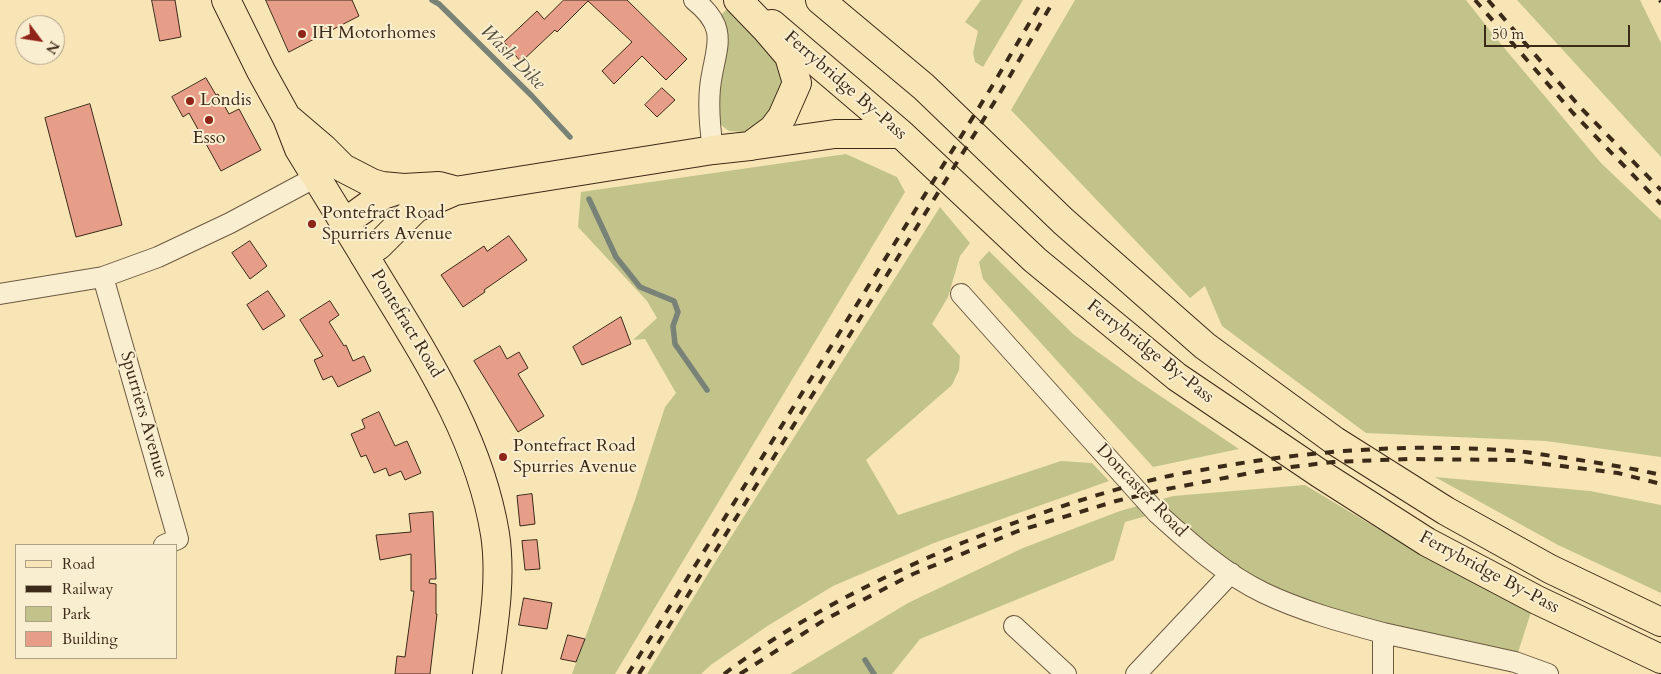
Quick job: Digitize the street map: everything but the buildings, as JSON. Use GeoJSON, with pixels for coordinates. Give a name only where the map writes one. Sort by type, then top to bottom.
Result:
{"type":"FeatureCollection","features":[{"type":"Feature","properties":{"kind":"main road","name":"Pontefract Road"},"geometry":{"type":"LineString","coordinates":[[226,0],[261,71],[287,118],[299,149],[448,396],[483,480],[495,536],[497,591],[487,674]]}},
{"type":"Feature","properties":{"kind":"main road"},"geometry":{"type":"LineString","coordinates":[[738,0],[789,56],[797,83],[782,117],[773,129],[750,146]]}},
{"type":"Feature","properties":{"kind":"main road","name":"Ferrybridge By-Pass"},"geometry":{"type":"LineString","coordinates":[[744,0],[901,134],[1035,260],[1176,378],[1427,542],[1537,600],[1661,659]]}},
{"type":"Feature","properties":{"kind":"main road","name":"Ferrybridge By-Pass"},"geometry":{"type":"LineString","coordinates":[[820,0],[924,87],[1063,221],[1205,346],[1335,440],[1446,510],[1550,569],[1661,622]]}},
{"type":"Feature","properties":{"kind":"main road"},"geometry":{"type":"LineString","coordinates":[[287,118],[324,149],[343,168],[372,183],[404,188],[439,186],[455,191]]}},
{"type":"Feature","properties":{"kind":"main road"},"geometry":{"type":"LineString","coordinates":[[364,255],[379,245],[416,208],[455,191],[713,150],[835,134],[901,134]]}},
{"type":"Feature","properties":{"kind":"main road"},"geometry":{"type":"LineString","coordinates":[[344,223],[383,195],[404,188]]}},
{"type":"Feature","properties":{"kind":"street"},"geometry":{"type":"LineString","coordinates":[[694,0],[708,11],[716,27],[717,34],[718,47],[710,87],[708,119],[713,150]]}},
{"type":"Feature","properties":{"kind":"street"},"geometry":{"type":"LineString","coordinates":[[0,294],[103,277],[165,254],[230,223],[316,177]]}},
{"type":"Feature","properties":{"kind":"street","name":"Spurriers Avenue"},"geometry":{"type":"LineString","coordinates":[[103,277],[178,539],[166,544]]}},
{"type":"Feature","properties":{"kind":"street","name":"Doncaster Road"},"geometry":{"type":"LineString","coordinates":[[961,294],[1157,513],[1186,539],[1231,573],[1263,592],[1324,617],[1383,633],[1515,662],[1548,674]]}},
{"type":"Feature","properties":{"kind":"street"},"geometry":{"type":"LineString","coordinates":[[1136,674],[1231,573]]}},
{"type":"Feature","properties":{"kind":"street"},"geometry":{"type":"LineString","coordinates":[[1014,626],[1066,674]]}},
{"type":"Feature","properties":{"kind":"street"},"geometry":{"type":"LineString","coordinates":[[1383,633],[1383,674]]}},
{"type":"Feature","properties":{"kind":"green space"},"geometry":{"type":"Polygon","coordinates":[[[981,0],[1023,0],[983,67],[975,62],[973,53],[978,31],[965,22],[981,0]]]}},
{"type":"Feature","properties":{"kind":"green space"},"geometry":{"type":"Polygon","coordinates":[[[1075,0],[1466,0],[1601,163],[1661,220],[1661,457],[1546,441],[1366,433],[1222,326],[1205,286],[1190,298],[1011,110],[1075,0]]]}},
{"type":"Feature","properties":{"kind":"green space"},"geometry":{"type":"Polygon","coordinates":[[[1517,0],[1640,0],[1661,43],[1661,157],[1517,0]]]}},
{"type":"Feature","properties":{"kind":"green space"},"geometry":{"type":"Polygon","coordinates":[[[729,7],[783,66],[783,93],[759,127],[743,132],[729,131],[721,125],[715,112],[728,34],[721,15],[729,7]]]}},
{"type":"Feature","properties":{"kind":"green space"},"geometry":{"type":"Polygon","coordinates":[[[846,154],[897,177],[905,192],[615,674],[572,674],[635,500],[665,407],[676,393],[645,339],[633,340],[657,318],[647,301],[578,227],[581,192],[846,154]]]}},
{"type":"Feature","properties":{"kind":"green space"},"geometry":{"type":"Polygon","coordinates":[[[940,207],[970,243],[960,256],[948,297],[932,324],[960,356],[959,370],[952,385],[866,460],[898,515],[1061,461],[1092,463],[1109,481],[934,543],[833,586],[769,625],[712,664],[701,674],[647,674],[717,559],[940,207]]]}},
{"type":"Feature","properties":{"kind":"green space"},"geometry":{"type":"Polygon","coordinates":[[[989,251],[1073,334],[1138,381],[1239,449],[1153,467],[983,279],[979,262],[989,251]]]}},
{"type":"Feature","properties":{"kind":"green space"},"geometry":{"type":"Polygon","coordinates":[[[1435,477],[1590,491],[1661,505],[1661,593],[1558,545],[1435,477]]]}},
{"type":"Feature","properties":{"kind":"green space"},"geometry":{"type":"Polygon","coordinates":[[[1305,485],[1420,554],[1531,612],[1515,662],[1263,592],[1157,513],[1125,522],[1114,560],[920,639],[892,674],[790,674],[908,603],[1023,548],[1120,511],[1173,496],[1305,485]]]}},
{"type":"Feature","properties":{"kind":"waterway","name":"Wash Dike"},"geometry":{"type":"LineString","coordinates":[[432,0],[439,4],[532,96],[570,137]]}},
{"type":"Feature","properties":{"kind":"waterway","name":"Wash Dike"},"geometry":{"type":"LineString","coordinates":[[589,199],[616,257],[640,287],[674,301],[678,312],[673,326],[675,344],[707,390]]}},
{"type":"Feature","properties":{"kind":"waterway","name":"Wash Dike"},"geometry":{"type":"LineString","coordinates":[[865,660],[874,674]]}},
{"type":"Feature","properties":{"kind":"railway"},"geometry":{"type":"LineString","coordinates":[[628,674],[991,88],[1043,0]]}},
{"type":"Feature","properties":{"kind":"railway"},"geometry":{"type":"LineString","coordinates":[[639,674],[1000,93],[1054,0]]}},
{"type":"Feature","properties":{"kind":"railway"},"geometry":{"type":"LineString","coordinates":[[1475,0],[1573,113],[1661,204]]}},
{"type":"Feature","properties":{"kind":"railway"},"geometry":{"type":"LineString","coordinates":[[1488,0],[1580,107],[1661,190]]}},
{"type":"Feature","properties":{"kind":"railway"},"geometry":{"type":"LineString","coordinates":[[724,674],[811,617],[872,584],[935,554],[1062,506],[1135,484],[1193,471],[1325,453],[1402,448],[1439,448],[1525,452],[1661,475]]}},
{"type":"Feature","properties":{"kind":"railway"},"geometry":{"type":"LineString","coordinates":[[740,674],[826,619],[913,574],[1018,531],[1116,501],[1167,489],[1266,470],[1333,462],[1408,459],[1513,460],[1618,473],[1661,484]]}},
{"type":"Feature","properties":{"kind":"place","name":"IH Motorhomes"},"geometry":{"type":"Point","coordinates":[302,34]}},
{"type":"Feature","properties":{"kind":"place","name":"Londis"},"geometry":{"type":"Point","coordinates":[190,101]}},
{"type":"Feature","properties":{"kind":"place","name":"Esso"},"geometry":{"type":"Point","coordinates":[209,120]}},
{"type":"Feature","properties":{"kind":"place","name":"Pontefract Road Spurriers Avenue"},"geometry":{"type":"Point","coordinates":[312,224]}},
{"type":"Feature","properties":{"kind":"place","name":"Pontefract Road Spurries Avenue"},"geometry":{"type":"Point","coordinates":[503,457]}}]}
